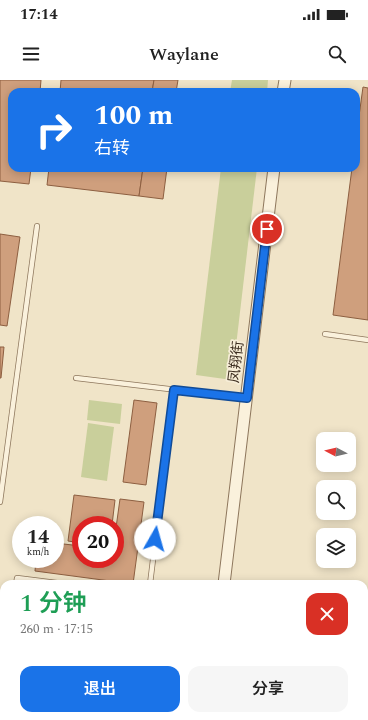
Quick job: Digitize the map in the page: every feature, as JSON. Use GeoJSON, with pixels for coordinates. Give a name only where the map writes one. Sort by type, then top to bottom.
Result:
{"type":"FeatureCollection","features":[{"type":"Feature","properties":{"kind":"street","name":"凤翔街"},"geometry":{"type":"LineString","coordinates":[[224,580],[274,172]]}},
{"type":"Feature","properties":{"kind":"lane"},"geometry":{"type":"LineString","coordinates":[[0,502],[36,226]]}},
{"type":"Feature","properties":{"kind":"lane"},"geometry":{"type":"LineString","coordinates":[[325,334],[368,340]]}},
{"type":"Feature","properties":{"kind":"lane"},"geometry":{"type":"LineString","coordinates":[[76,378],[247,398]]}},
{"type":"Feature","properties":{"kind":"lane"},"geometry":{"type":"LineString","coordinates":[[150,580],[174,390]]}},
{"type":"Feature","properties":{"kind":"lane"},"geometry":{"type":"LineString","coordinates":[[17,580],[17,578],[33,580]]}},
{"type":"Feature","properties":{"kind":"green space"},"geometry":{"type":"Polygon","coordinates":[[[232,80],[268,80],[267,88],[231,88],[232,80]]]}},
{"type":"Feature","properties":{"kind":"green space"},"geometry":{"type":"Polygon","coordinates":[[[221,172],[257,172],[232,380],[196,375],[221,172]]]}},
{"type":"Feature","properties":{"kind":"green space"},"geometry":{"type":"Polygon","coordinates":[[[89,400],[122,404],[120,424],[87,420],[89,400]]]}},
{"type":"Feature","properties":{"kind":"green space"},"geometry":{"type":"Polygon","coordinates":[[[88,423],[114,427],[107,481],[81,477],[88,423]]]}},
{"type":"Feature","properties":{"kind":"building"},"geometry":{"type":"Polygon","coordinates":[[[0,80],[41,80],[40,88],[8,88],[8,172],[30,172],[29,184],[0,181],[0,80]]]}},
{"type":"Feature","properties":{"kind":"building"},"geometry":{"type":"Polygon","coordinates":[[[61,80],[154,80],[153,88],[60,88],[61,80]]]}},
{"type":"Feature","properties":{"kind":"building"},"geometry":{"type":"Polygon","coordinates":[[[154,80],[178,80],[177,88],[153,88],[154,80]]]}},
{"type":"Feature","properties":{"kind":"building"},"geometry":{"type":"Polygon","coordinates":[[[363,87],[368,88],[368,320],[333,315],[351,172],[360,172],[360,109],[363,87]]]}},
{"type":"Feature","properties":{"kind":"building"},"geometry":{"type":"Polygon","coordinates":[[[49,172],[142,172],[139,196],[47,185],[49,172]]]}},
{"type":"Feature","properties":{"kind":"building"},"geometry":{"type":"Polygon","coordinates":[[[142,172],[166,172],[163,199],[139,196],[142,172]]]}},
{"type":"Feature","properties":{"kind":"building"},"geometry":{"type":"Polygon","coordinates":[[[0,234],[20,237],[7,326],[0,325],[0,234]]]}},
{"type":"Feature","properties":{"kind":"building"},"geometry":{"type":"Polygon","coordinates":[[[0,347],[4,347],[1,378],[0,378],[0,347]]]}},
{"type":"Feature","properties":{"kind":"building"},"geometry":{"type":"Polygon","coordinates":[[[134,400],[157,403],[146,485],[123,482],[134,400]]]}},
{"type":"Feature","properties":{"kind":"building"},"geometry":{"type":"Polygon","coordinates":[[[74,495],[115,500],[113,516],[72,516],[72,542],[68,541],[74,495]]]}},
{"type":"Feature","properties":{"kind":"building"},"geometry":{"type":"Polygon","coordinates":[[[120,499],[144,502],[134,580],[103,580],[35,571],[35,568],[64,568],[64,544],[72,545],[72,568],[124,568],[124,516],[118,516],[120,499]]]}},
{"type":"Feature","properties":{"kind":"route"},"geometry":{"type":"LineString","coordinates":[[155,539],[174,390],[247,398],[267,229]]}}]}
